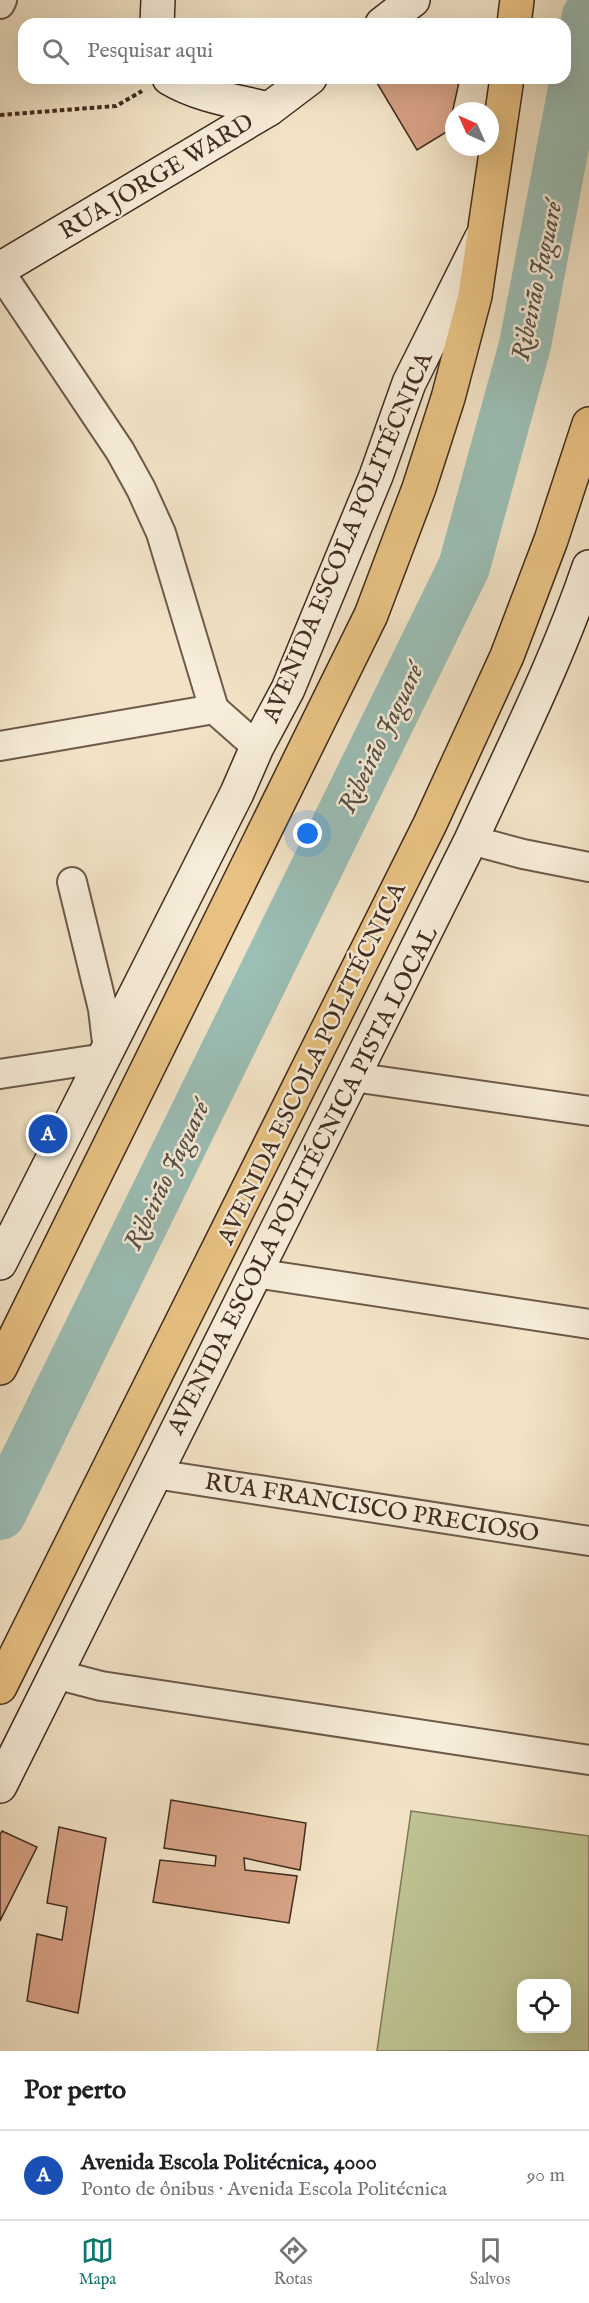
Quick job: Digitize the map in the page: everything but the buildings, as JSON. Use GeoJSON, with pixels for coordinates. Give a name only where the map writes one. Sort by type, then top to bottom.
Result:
{"type":"FeatureCollection","features":[{"type":"Feature","properties":{"kind":"highway"},"geometry":{"type":"LineString","coordinates":[[515,18],[517,0]]}},
{"type":"Feature","properties":{"kind":"highway","name":"AVENIDA ESCOLA POLITÉCNICA"},"geometry":{"type":"LineString","coordinates":[[0,1368],[371,615],[419,488],[448,398],[475,296],[506,84]]}},
{"type":"Feature","properties":{"kind":"highway","name":"AVENIDA ESCOLA POLITÉCNICA"},"geometry":{"type":"LineString","coordinates":[[0,1687],[430,824],[507,656],[551,540],[589,424]]}},
{"type":"Feature","properties":{"kind":"main road"},"geometry":{"type":"LineString","coordinates":[[158,18],[159,0]]}},
{"type":"Feature","properties":{"kind":"main road"},"geometry":{"type":"LineString","coordinates":[[390,18],[413,0]]}},
{"type":"Feature","properties":{"kind":"main road"},"geometry":{"type":"LineString","coordinates":[[157,84],[182,86],[269,109]]}},
{"type":"Feature","properties":{"kind":"main road","name":"RUA JORGE WARD"},"geometry":{"type":"LineString","coordinates":[[0,270],[269,109],[302,84]]}},
{"type":"Feature","properties":{"kind":"main road","name":"AVENIDA ESCOLA POLITÉCNICA"},"geometry":{"type":"LineString","coordinates":[[0,1263],[237,793],[256,747],[288,688],[376,476],[409,383],[486,230]]}},
{"type":"Feature","properties":{"kind":"main road","name":"AVENIDA ESCOLA POLITÉCNICA PISTA LOCAL"},"geometry":{"type":"LineString","coordinates":[[0,1786],[471,840],[539,691],[589,567]]}},
{"type":"Feature","properties":{"kind":"street"},"geometry":{"type":"LineString","coordinates":[[0,270],[120,451],[141,489],[161,533],[214,709],[256,747]]}},
{"type":"Feature","properties":{"kind":"street"},"geometry":{"type":"LineString","coordinates":[[0,746],[214,709]]}},
{"type":"Feature","properties":{"kind":"street"},"geometry":{"type":"LineString","coordinates":[[471,840],[523,854],[589,867]]}},
{"type":"Feature","properties":{"kind":"street"},"geometry":{"type":"LineString","coordinates":[[0,1074],[106,1055],[103,1010],[72,882]]}},
{"type":"Feature","properties":{"kind":"street"},"geometry":{"type":"LineString","coordinates":[[353,1077],[589,1111]]}},
{"type":"Feature","properties":{"kind":"street"},"geometry":{"type":"LineString","coordinates":[[255,1273],[589,1324]]}},
{"type":"Feature","properties":{"kind":"street","name":"RUA FRANCISCO PRECIOSO"},"geometry":{"type":"LineString","coordinates":[[155,1474],[589,1541]]}},
{"type":"Feature","properties":{"kind":"street"},"geometry":{"type":"LineString","coordinates":[[55,1674],[101,1686],[589,1761]]}},
{"type":"Feature","properties":{"kind":"path"},"geometry":{"type":"LineString","coordinates":[[0,115],[116,106],[157,84]]}},
{"type":"Feature","properties":{"kind":"green space"},"geometry":{"type":"Polygon","coordinates":[[[411,1811],[589,1836],[589,2051],[377,2051],[411,1811]]]}},
{"type":"Feature","properties":{"kind":"waterway","name":"Ribeirão Jaguaré"},"geometry":{"type":"LineString","coordinates":[[0,1514],[464,567],[525,345],[588,16]]}},
{"type":"Feature","properties":{"kind":"place","name":"Avenida Escola Politécnica, 4000"},"geometry":{"type":"Point","coordinates":[48,1134]}}]}
